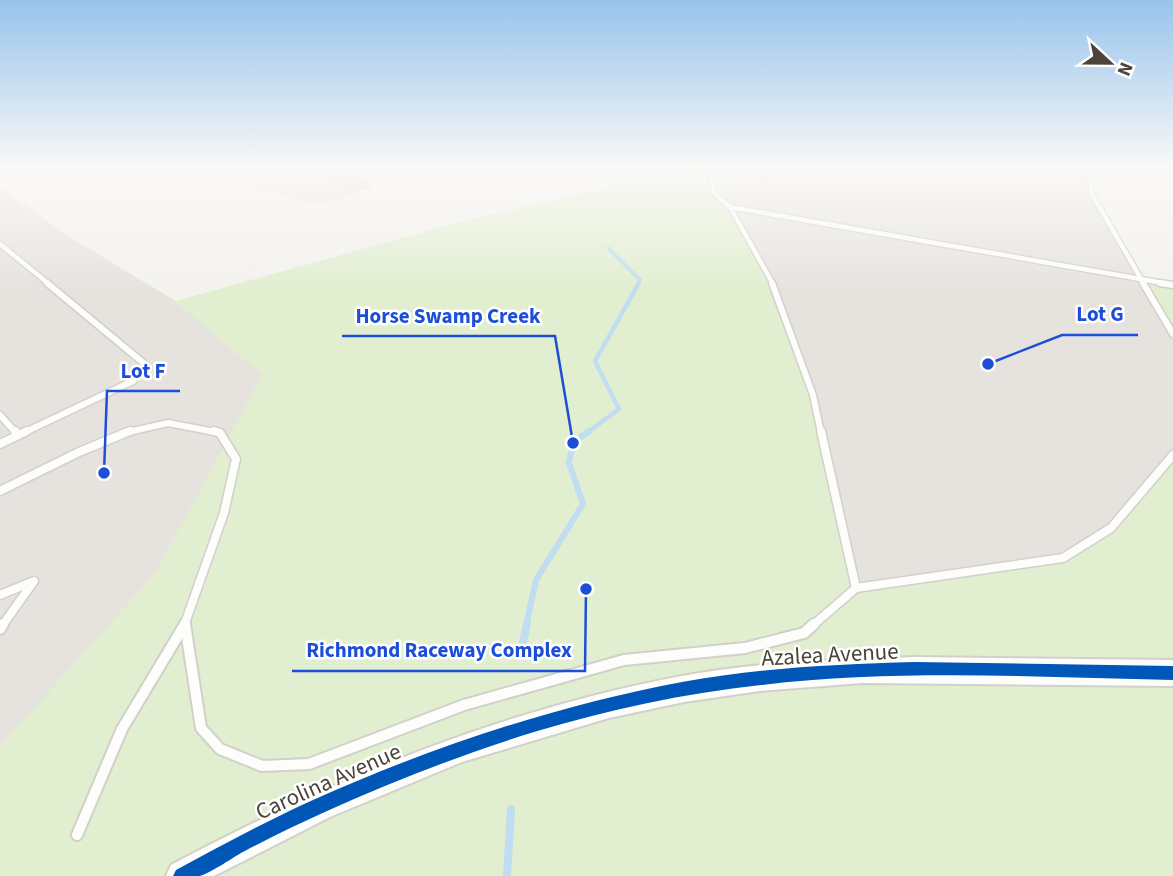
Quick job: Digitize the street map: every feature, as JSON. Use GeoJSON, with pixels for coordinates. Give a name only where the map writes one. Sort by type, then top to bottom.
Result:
{"type":"FeatureCollection","features":[{"type":"Feature","properties":{"kind":"street","name":"Azalea Avenue"},"geometry":{"type":"LineString","coordinates":[[496,736],[613,704],[685,689],[761,678],[848,671],[1173,673]]}},
{"type":"Feature","properties":{"kind":"street","name":"Carolina Avenue"},"geometry":{"type":"LineString","coordinates":[[182,876],[237,845],[350,792],[496,736]]}},
{"type":"Feature","properties":{"kind":"lane"},"geometry":{"type":"LineString","coordinates":[[732,210],[778,293],[813,394],[856,588]]}},
{"type":"Feature","properties":{"kind":"lane"},"geometry":{"type":"LineString","coordinates":[[746,210],[1173,285]]}},
{"type":"Feature","properties":{"kind":"lane"},"geometry":{"type":"LineString","coordinates":[[1101,210],[1173,334]]}},
{"type":"Feature","properties":{"kind":"lane"},"geometry":{"type":"LineString","coordinates":[[0,244],[146,365],[133,381],[0,444]]}},
{"type":"Feature","properties":{"kind":"lane"},"geometry":{"type":"LineString","coordinates":[[0,415],[18,435]]}},
{"type":"Feature","properties":{"kind":"lane"},"geometry":{"type":"LineString","coordinates":[[0,491],[118,436],[161,424],[194,426],[220,433],[236,458],[224,513],[185,624],[122,729],[77,835]]}},
{"type":"Feature","properties":{"kind":"lane"},"geometry":{"type":"LineString","coordinates":[[185,624],[201,728],[220,749],[262,766],[309,764],[464,705],[611,664],[745,648],[804,633],[856,588],[1063,558],[1111,528],[1173,456]]}},
{"type":"Feature","properties":{"kind":"lane"},"geometry":{"type":"LineString","coordinates":[[0,595],[34,581],[0,629]]}},
{"type":"Feature","properties":{"kind":"green space"},"geometry":{"type":"Polygon","coordinates":[[[0,210],[24,210],[176,301],[511,210],[1101,210],[1139,279],[1173,285],[1173,876],[0,876],[0,210]]]}},
{"type":"Feature","properties":{"kind":"shaded area"},"geometry":{"type":"Polygon","coordinates":[[[0,210],[32,210],[71,238],[176,302],[262,375],[156,572],[0,746],[0,210]]]}},
{"type":"Feature","properties":{"kind":"shaded area"},"geometry":{"type":"Polygon","coordinates":[[[732,210],[1101,210],[1173,334],[1173,455],[1111,528],[1063,558],[856,588],[813,395],[778,293],[732,210]]]}},
{"type":"Feature","properties":{"kind":"waterway"},"geometry":{"type":"LineString","coordinates":[[608,248],[640,280],[638,284]]}},
{"type":"Feature","properties":{"kind":"waterway"},"geometry":{"type":"LineString","coordinates":[[587,433],[619,409],[595,361],[639,283]]}},
{"type":"Feature","properties":{"kind":"waterway"},"geometry":{"type":"LineString","coordinates":[[526,626],[536,580],[583,504],[569,463],[573,443],[589,431]]}},
{"type":"Feature","properties":{"kind":"waterway"},"geometry":{"type":"LineString","coordinates":[[522,647],[527,624]]}},
{"type":"Feature","properties":{"kind":"waterway"},"geometry":{"type":"LineString","coordinates":[[507,876],[511,809]]}},
{"type":"Feature","properties":{"kind":"cycle path"},"geometry":{"type":"LineString","coordinates":[[182,876],[319,806],[462,748],[535,724],[684,689],[811,673],[915,669],[1173,673]]}},
{"type":"Feature","properties":{"kind":"place","name":"Lot G"},"geometry":{"type":"Point","coordinates":[988,364]}},
{"type":"Feature","properties":{"kind":"place","name":"Horse Swamp Creek"},"geometry":{"type":"Point","coordinates":[573,443]}},
{"type":"Feature","properties":{"kind":"place","name":"Lot F"},"geometry":{"type":"Point","coordinates":[104,473]}},
{"type":"Feature","properties":{"kind":"place","name":"Richmond Raceway Complex"},"geometry":{"type":"Point","coordinates":[586,589]}}]}
